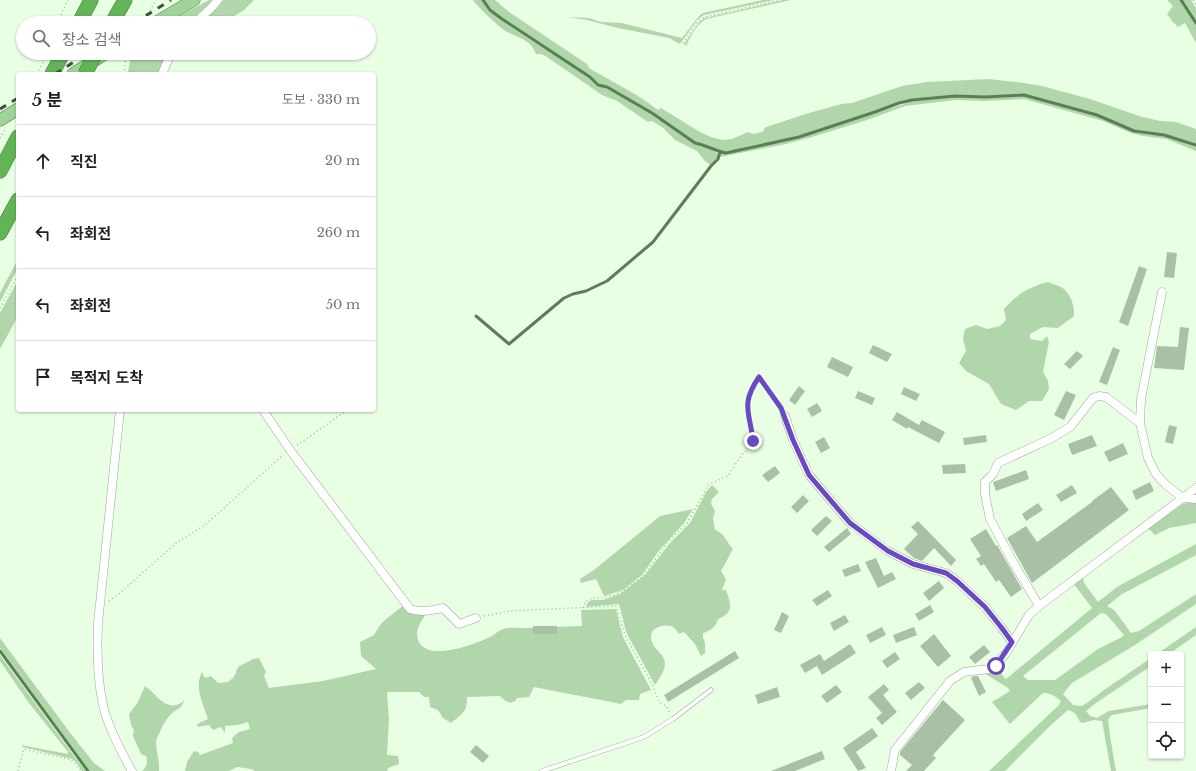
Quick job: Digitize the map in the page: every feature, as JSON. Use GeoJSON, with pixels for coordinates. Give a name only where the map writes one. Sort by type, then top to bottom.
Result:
{"type":"FeatureCollection","features":[{"type":"Feature","properties":{"kind":"highway"},"geometry":{"type":"LineString","coordinates":[[116,16],[125,0]]}},
{"type":"Feature","properties":{"kind":"highway"},"geometry":{"type":"LineString","coordinates":[[83,16],[91,1]]}},
{"type":"Feature","properties":{"kind":"highway"},"geometry":{"type":"LineString","coordinates":[[53,72],[59,60]]}},
{"type":"Feature","properties":{"kind":"highway"},"geometry":{"type":"LineString","coordinates":[[86,72],[92,60]]}},
{"type":"Feature","properties":{"kind":"highway"},"geometry":{"type":"LineString","coordinates":[[0,171],[16,141]]}},
{"type":"Feature","properties":{"kind":"highway"},"geometry":{"type":"LineString","coordinates":[[0,233],[16,204]]}},
{"type":"Feature","properties":{"kind":"main road"},"geometry":{"type":"LineString","coordinates":[[160,16],[194,0]]}},
{"type":"Feature","properties":{"kind":"main road"},"geometry":{"type":"LineString","coordinates":[[76,72],[95,60]]}},
{"type":"Feature","properties":{"kind":"main road"},"geometry":{"type":"LineString","coordinates":[[0,120],[16,110]]}},
{"type":"Feature","properties":{"kind":"street"},"geometry":{"type":"LineString","coordinates":[[203,16],[218,0]]}},
{"type":"Feature","properties":{"kind":"street"},"geometry":{"type":"LineString","coordinates":[[163,72],[168,60]]}},
{"type":"Feature","properties":{"kind":"street"},"geometry":{"type":"LineString","coordinates":[[1162,292],[1141,399],[1140,423],[1148,458],[1156,474],[1166,485],[1183,498],[1196,500]]}},
{"type":"Feature","properties":{"kind":"street"},"geometry":{"type":"LineString","coordinates":[[1039,606],[990,520],[985,494],[985,482],[993,474],[998,463],[1052,438],[1070,427],[1093,398],[1098,396],[1106,397],[1140,423]]}},
{"type":"Feature","properties":{"kind":"street"},"geometry":{"type":"LineString","coordinates":[[120,412],[99,607],[97,646],[99,680],[106,717],[124,758],[132,771]]}},
{"type":"Feature","properties":{"kind":"street"},"geometry":{"type":"LineString","coordinates":[[264,412],[290,450],[410,609],[418,612],[425,612],[443,608],[459,624],[476,618]]}},
{"type":"Feature","properties":{"kind":"street"},"geometry":{"type":"LineString","coordinates":[[785,416],[793,440],[809,475],[850,523],[888,551],[913,564],[946,573],[957,581],[985,607],[1012,642]]}},
{"type":"Feature","properties":{"kind":"street"},"geometry":{"type":"LineString","coordinates":[[891,771],[895,750],[950,681],[964,672],[989,669],[996,666],[1029,615],[1039,606],[1196,488]]}},
{"type":"Feature","properties":{"kind":"lane"},"geometry":{"type":"LineString","coordinates":[[542,771],[644,737],[711,690]]}},
{"type":"Feature","properties":{"kind":"path"},"geometry":{"type":"LineString","coordinates":[[61,16],[68,0]]}},
{"type":"Feature","properties":{"kind":"path"},"geometry":{"type":"LineString","coordinates":[[152,16],[156,0]]}},
{"type":"Feature","properties":{"kind":"path"},"geometry":{"type":"LineString","coordinates":[[683,43],[699,20],[705,16],[778,0]]}},
{"type":"Feature","properties":{"kind":"path"},"geometry":{"type":"LineString","coordinates":[[1193,0],[1196,5]]}},
{"type":"Feature","properties":{"kind":"path"},"geometry":{"type":"LineString","coordinates":[[37,72],[44,60]]}},
{"type":"Feature","properties":{"kind":"path"},"geometry":{"type":"LineString","coordinates":[[124,72],[126,60]]}},
{"type":"Feature","properties":{"kind":"path"},"geometry":{"type":"LineString","coordinates":[[0,308],[16,279]]}},
{"type":"Feature","properties":{"kind":"path"},"geometry":{"type":"LineString","coordinates":[[583,608],[586,601],[592,598],[614,595],[623,591],[643,576],[668,542],[687,523],[709,484],[728,476],[741,456],[750,448],[753,441],[747,401],[750,389],[759,377],[774,397],[785,416]]}},
{"type":"Feature","properties":{"kind":"path"},"geometry":{"type":"LineString","coordinates":[[99,607],[121,592],[175,544],[205,525],[267,468],[344,412]]}},
{"type":"Feature","properties":{"kind":"path"},"geometry":{"type":"LineString","coordinates":[[476,618],[509,611],[616,606],[624,635],[653,686],[659,702],[666,706],[673,718]]}},
{"type":"Feature","properties":{"kind":"path"},"geometry":{"type":"LineString","coordinates":[[18,771],[24,749],[68,759],[75,762],[81,771]]}},
{"type":"Feature","properties":{"kind":"green space"},"geometry":{"type":"Polygon","coordinates":[[[209,0],[212,0],[208,6],[197,16],[180,16],[209,0]]]}},
{"type":"Feature","properties":{"kind":"green space"},"geometry":{"type":"Polygon","coordinates":[[[223,0],[254,0],[244,10],[234,16],[206,16],[223,0]]]}},
{"type":"Feature","properties":{"kind":"green space"},"geometry":{"type":"Polygon","coordinates":[[[473,0],[482,0],[492,13],[590,78],[597,86],[606,88],[651,113],[687,139],[718,153],[717,158],[710,165],[697,151],[675,140],[662,127],[652,121],[648,122],[617,101],[602,95],[547,57],[541,54],[536,54],[531,45],[523,39],[501,28],[473,0]]]}},
{"type":"Feature","properties":{"kind":"green space"},"geometry":{"type":"Polygon","coordinates":[[[484,0],[495,0],[509,12],[587,64],[589,68],[633,93],[658,110],[661,108],[700,132],[722,140],[732,139],[748,132],[754,134],[764,131],[764,128],[796,117],[838,105],[852,103],[902,86],[927,82],[988,79],[1042,86],[1090,99],[1142,117],[1176,122],[1196,129],[1196,144],[1164,134],[1134,130],[1098,114],[1024,94],[986,96],[955,95],[912,99],[899,102],[875,112],[799,136],[726,152],[720,151],[695,142],[652,112],[607,86],[598,85],[591,77],[534,41],[503,18],[484,0]]]}},
{"type":"Feature","properties":{"kind":"green space"},"geometry":{"type":"Polygon","coordinates":[[[763,0],[773,0],[704,15],[698,19],[680,44],[669,38],[567,17],[589,18],[601,22],[622,23],[682,38],[703,13],[763,0]]]}},
{"type":"Feature","properties":{"kind":"green space"},"geometry":{"type":"Polygon","coordinates":[[[783,0],[791,0],[706,19],[697,27],[686,46],[684,44],[700,21],[705,18],[783,0]]]}},
{"type":"Feature","properties":{"kind":"green space"},"geometry":{"type":"Polygon","coordinates":[[[1167,0],[1180,0],[1196,24],[1196,43],[1185,23],[1178,27],[1167,14],[1173,6],[1167,0]]]}},
{"type":"Feature","properties":{"kind":"green space"},"geometry":{"type":"Polygon","coordinates":[[[1182,0],[1191,0],[1196,8],[1196,21],[1182,0]]]}},
{"type":"Feature","properties":{"kind":"green space"},"geometry":{"type":"Polygon","coordinates":[[[131,60],[164,60],[160,72],[128,72],[131,60]]]}},
{"type":"Feature","properties":{"kind":"green space"},"geometry":{"type":"Polygon","coordinates":[[[1024,96],[1097,116],[1133,132],[1164,135],[1196,146],[1196,151],[1166,139],[1131,133],[1103,121],[1024,99],[986,101],[956,100],[905,106],[867,120],[812,137],[786,144],[720,157],[720,153],[726,154],[799,138],[913,101],[955,97],[986,98],[1024,96]]]}},
{"type":"Feature","properties":{"kind":"green space"},"geometry":{"type":"Polygon","coordinates":[[[16,263],[16,272],[0,302],[0,293],[16,263]]]}},
{"type":"Feature","properties":{"kind":"green space"},"geometry":{"type":"Polygon","coordinates":[[[1048,282],[1061,287],[1067,292],[1073,304],[1074,316],[1058,328],[1043,327],[1030,334],[1030,339],[1042,341],[1047,336],[1049,342],[1043,372],[1048,381],[1049,389],[1042,401],[1029,401],[1016,410],[1001,404],[989,384],[966,371],[959,363],[966,351],[963,339],[965,329],[976,325],[987,329],[1000,326],[1006,320],[1004,309],[1014,299],[1035,286],[1048,282]]]}},
{"type":"Feature","properties":{"kind":"green space"},"geometry":{"type":"Polygon","coordinates":[[[16,284],[16,320],[0,349],[0,313],[16,284]]]}},
{"type":"Feature","properties":{"kind":"green space"},"geometry":{"type":"Polygon","coordinates":[[[712,485],[719,492],[712,499],[711,504],[715,511],[713,518],[715,530],[724,536],[733,549],[721,571],[726,579],[722,590],[726,590],[730,608],[727,614],[718,619],[712,628],[703,633],[705,653],[701,656],[695,644],[684,632],[679,634],[676,629],[667,625],[653,630],[651,640],[664,659],[665,663],[663,672],[655,685],[626,632],[619,604],[586,607],[588,602],[592,600],[603,600],[620,594],[645,575],[670,543],[690,523],[706,492],[712,485]]]}},
{"type":"Feature","properties":{"kind":"green space"},"geometry":{"type":"Polygon","coordinates":[[[1196,502],[1196,523],[1169,528],[1155,535],[1148,528],[1183,504],[1196,502]]]}},
{"type":"Feature","properties":{"kind":"green space"},"geometry":{"type":"Polygon","coordinates":[[[693,509],[684,523],[658,552],[642,575],[623,590],[604,596],[596,579],[581,583],[580,579],[594,570],[660,516],[693,509]]]}},
{"type":"Feature","properties":{"kind":"green space"},"geometry":{"type":"Polygon","coordinates":[[[1196,544],[1196,555],[1122,594],[1107,606],[1114,610],[1131,633],[1139,631],[1196,594],[1196,604],[1135,645],[1072,683],[1063,694],[1073,705],[1084,705],[1148,660],[1148,668],[1086,711],[1090,716],[1097,718],[1109,711],[1148,704],[1148,709],[1112,715],[1108,719],[1116,771],[1111,771],[1102,721],[1094,720],[1083,723],[1080,722],[1074,713],[1068,710],[1005,771],[989,771],[1059,705],[1061,701],[1053,695],[1043,693],[1010,724],[992,702],[1010,691],[1008,688],[984,673],[993,672],[1000,667],[1006,679],[1092,608],[1074,584],[1083,577],[1084,583],[1098,602],[1117,587],[1196,544]],[[1101,613],[1023,676],[1028,680],[1055,680],[1098,649],[1124,635],[1106,614],[1101,613]]]}},
{"type":"Feature","properties":{"kind":"green space"},"geometry":{"type":"Polygon","coordinates":[[[404,605],[426,614],[420,624],[417,634],[419,642],[424,648],[432,651],[453,650],[474,644],[505,628],[582,626],[581,610],[616,609],[623,637],[651,690],[640,694],[639,700],[626,700],[621,704],[534,687],[529,697],[517,698],[515,701],[510,703],[500,696],[467,697],[464,712],[451,723],[443,718],[438,710],[430,707],[429,697],[424,697],[419,692],[387,692],[389,720],[387,755],[398,756],[399,764],[388,768],[387,771],[255,771],[237,767],[229,771],[185,771],[187,762],[194,751],[198,752],[200,755],[233,743],[232,738],[239,732],[250,729],[248,722],[238,725],[225,726],[225,733],[221,727],[213,730],[209,725],[198,727],[197,724],[208,719],[199,690],[202,672],[205,678],[211,676],[218,683],[228,682],[234,677],[238,667],[253,659],[259,658],[266,672],[264,676],[269,688],[323,681],[376,669],[361,656],[360,642],[374,635],[386,619],[404,605]]]}},
{"type":"Feature","properties":{"kind":"green space"},"geometry":{"type":"Polygon","coordinates":[[[1196,627],[1196,635],[1173,651],[1161,651],[1196,627]]]}},
{"type":"Feature","properties":{"kind":"green space"},"geometry":{"type":"Polygon","coordinates":[[[0,638],[71,734],[94,763],[105,771],[90,771],[0,648],[0,638]]]}},
{"type":"Feature","properties":{"kind":"green space"},"geometry":{"type":"Polygon","coordinates":[[[0,655],[86,771],[82,771],[72,759],[23,747],[21,745],[68,754],[68,752],[29,703],[0,661],[0,655]]]}},
{"type":"Feature","properties":{"kind":"green space"},"geometry":{"type":"Polygon","coordinates":[[[145,686],[168,705],[179,704],[185,700],[180,708],[167,718],[156,740],[159,771],[142,771],[146,766],[147,758],[141,754],[133,736],[134,730],[131,725],[129,714],[138,702],[145,686]]]}},
{"type":"Feature","properties":{"kind":"building"},"geometry":{"type":"Polygon","coordinates":[[[1167,252],[1177,253],[1174,278],[1164,277],[1167,252]]]}},
{"type":"Feature","properties":{"kind":"building"},"geometry":{"type":"Polygon","coordinates":[[[1139,266],[1147,269],[1128,326],[1119,322],[1139,266]]]}},
{"type":"Feature","properties":{"kind":"building"},"geometry":{"type":"Polygon","coordinates":[[[1180,327],[1189,328],[1184,370],[1154,368],[1157,346],[1178,347],[1180,327]]]}},
{"type":"Feature","properties":{"kind":"building"},"geometry":{"type":"Polygon","coordinates":[[[873,345],[892,354],[887,362],[869,353],[873,345]]]}},
{"type":"Feature","properties":{"kind":"building"},"geometry":{"type":"Polygon","coordinates":[[[1113,347],[1120,350],[1107,385],[1099,382],[1113,347]]]}},
{"type":"Feature","properties":{"kind":"building"},"geometry":{"type":"Polygon","coordinates":[[[1077,351],[1083,356],[1070,369],[1064,364],[1077,351]]]}},
{"type":"Feature","properties":{"kind":"building"},"geometry":{"type":"Polygon","coordinates":[[[832,357],[853,367],[848,377],[827,367],[832,357]]]}},
{"type":"Feature","properties":{"kind":"building"},"geometry":{"type":"Polygon","coordinates":[[[799,386],[805,391],[795,405],[789,400],[799,386]]]}},
{"type":"Feature","properties":{"kind":"building"},"geometry":{"type":"Polygon","coordinates":[[[904,387],[920,394],[916,401],[901,394],[904,387]]]}},
{"type":"Feature","properties":{"kind":"building"},"geometry":{"type":"Polygon","coordinates":[[[858,391],[875,398],[872,405],[855,398],[858,391]]]}},
{"type":"Feature","properties":{"kind":"building"},"geometry":{"type":"Polygon","coordinates":[[[1066,391],[1076,395],[1064,420],[1054,415],[1066,391]]]}},
{"type":"Feature","properties":{"kind":"building"},"geometry":{"type":"Polygon","coordinates":[[[817,403],[822,411],[812,417],[807,409],[817,403]]]}},
{"type":"Feature","properties":{"kind":"building"},"geometry":{"type":"Polygon","coordinates":[[[897,412],[919,425],[922,420],[945,432],[939,443],[908,427],[907,429],[892,420],[897,412]]]}},
{"type":"Feature","properties":{"kind":"building"},"geometry":{"type":"Polygon","coordinates":[[[1169,425],[1177,427],[1173,444],[1165,442],[1169,425]]]}},
{"type":"Feature","properties":{"kind":"building"},"geometry":{"type":"Polygon","coordinates":[[[986,435],[987,442],[964,445],[963,438],[986,435]]]}},
{"type":"Feature","properties":{"kind":"building"},"geometry":{"type":"Polygon","coordinates":[[[1092,435],[1097,446],[1072,455],[1068,444],[1092,435]]]}},
{"type":"Feature","properties":{"kind":"building"},"geometry":{"type":"Polygon","coordinates":[[[824,437],[830,448],[821,453],[815,442],[824,437]]]}},
{"type":"Feature","properties":{"kind":"building"},"geometry":{"type":"Polygon","coordinates":[[[1123,443],[1128,454],[1109,462],[1104,452],[1123,443]]]}},
{"type":"Feature","properties":{"kind":"building"},"geometry":{"type":"Polygon","coordinates":[[[965,464],[966,473],[943,474],[942,465],[965,464]]]}},
{"type":"Feature","properties":{"kind":"building"},"geometry":{"type":"Polygon","coordinates":[[[775,466],[780,473],[768,482],[762,475],[775,466]]]}},
{"type":"Feature","properties":{"kind":"building"},"geometry":{"type":"Polygon","coordinates":[[[1026,470],[1029,479],[996,491],[993,482],[1026,470]]]}},
{"type":"Feature","properties":{"kind":"building"},"geometry":{"type":"Polygon","coordinates":[[[1150,482],[1154,491],[1136,500],[1132,491],[1150,482]]]}},
{"type":"Feature","properties":{"kind":"building"},"geometry":{"type":"Polygon","coordinates":[[[1072,485],[1077,493],[1061,502],[1056,495],[1072,485]]]}},
{"type":"Feature","properties":{"kind":"building"},"geometry":{"type":"Polygon","coordinates":[[[1111,487],[1129,510],[1032,583],[1007,538],[1026,526],[1037,542],[1111,487]]]}},
{"type":"Feature","properties":{"kind":"building"},"geometry":{"type":"Polygon","coordinates":[[[803,495],[809,501],[797,513],[791,507],[803,495]]]}},
{"type":"Feature","properties":{"kind":"building"},"geometry":{"type":"Polygon","coordinates":[[[1038,503],[1043,510],[1026,521],[1022,514],[1038,503]]]}},
{"type":"Feature","properties":{"kind":"building"},"geometry":{"type":"Polygon","coordinates":[[[826,516],[832,521],[817,536],[811,530],[826,516]]]}},
{"type":"Feature","properties":{"kind":"building"},"geometry":{"type":"Polygon","coordinates":[[[918,521],[956,560],[951,566],[934,548],[922,561],[914,558],[904,549],[918,534],[911,527],[918,521]]]}},
{"type":"Feature","properties":{"kind":"building"},"geometry":{"type":"Polygon","coordinates":[[[847,528],[851,534],[829,552],[824,547],[847,528]]]}},
{"type":"Feature","properties":{"kind":"building"},"geometry":{"type":"Polygon","coordinates":[[[986,529],[996,546],[997,545],[1022,589],[1011,597],[999,580],[996,582],[984,564],[981,566],[976,559],[981,556],[970,539],[986,529]]]}},
{"type":"Feature","properties":{"kind":"building"},"geometry":{"type":"Polygon","coordinates":[[[876,558],[884,576],[892,572],[896,579],[878,588],[865,562],[876,558]]]}},
{"type":"Feature","properties":{"kind":"building"},"geometry":{"type":"Polygon","coordinates":[[[858,564],[861,571],[845,577],[842,570],[858,564]]]}},
{"type":"Feature","properties":{"kind":"building"},"geometry":{"type":"Polygon","coordinates":[[[939,581],[944,588],[929,601],[923,593],[939,581]]]}},
{"type":"Feature","properties":{"kind":"building"},"geometry":{"type":"Polygon","coordinates":[[[828,590],[832,596],[817,606],[812,600],[828,590]]]}},
{"type":"Feature","properties":{"kind":"building"},"geometry":{"type":"Polygon","coordinates":[[[930,605],[934,612],[919,621],[915,614],[930,605]]]}},
{"type":"Feature","properties":{"kind":"building"},"geometry":{"type":"Polygon","coordinates":[[[782,612],[789,616],[781,633],[774,630],[782,612]]]}},
{"type":"Feature","properties":{"kind":"building"},"geometry":{"type":"Polygon","coordinates":[[[845,615],[849,622],[834,631],[830,623],[845,615]]]}},
{"type":"Feature","properties":{"kind":"building"},"geometry":{"type":"Polygon","coordinates":[[[533,626],[557,626],[557,634],[533,634],[533,626]]]}},
{"type":"Feature","properties":{"kind":"building"},"geometry":{"type":"Polygon","coordinates":[[[882,627],[886,635],[870,643],[866,635],[882,627]]]}},
{"type":"Feature","properties":{"kind":"building"},"geometry":{"type":"Polygon","coordinates":[[[914,627],[917,635],[896,643],[893,635],[914,627]]]}},
{"type":"Feature","properties":{"kind":"building"},"geometry":{"type":"Polygon","coordinates":[[[934,634],[951,656],[938,667],[920,646],[934,634]]]}},
{"type":"Feature","properties":{"kind":"building"},"geometry":{"type":"Polygon","coordinates":[[[850,644],[856,653],[822,675],[817,666],[805,673],[800,665],[820,654],[824,661],[850,644]]]}},
{"type":"Feature","properties":{"kind":"building"},"geometry":{"type":"Polygon","coordinates":[[[984,645],[990,652],[975,664],[969,657],[984,645]]]}},
{"type":"Feature","properties":{"kind":"building"},"geometry":{"type":"Polygon","coordinates":[[[735,651],[739,658],[668,702],[664,695],[735,651]]]}},
{"type":"Feature","properties":{"kind":"building"},"geometry":{"type":"Polygon","coordinates":[[[895,652],[900,659],[887,668],[882,661],[895,652]]]}},
{"type":"Feature","properties":{"kind":"building"},"geometry":{"type":"Polygon","coordinates":[[[978,676],[986,692],[979,696],[971,678],[978,676]]]}},
{"type":"Feature","properties":{"kind":"building"},"geometry":{"type":"Polygon","coordinates":[[[919,682],[925,688],[911,700],[905,693],[919,682]]]}},
{"type":"Feature","properties":{"kind":"building"},"geometry":{"type":"Polygon","coordinates":[[[884,684],[889,690],[883,695],[897,712],[882,725],[876,718],[882,713],[868,697],[884,684]]]}},
{"type":"Feature","properties":{"kind":"building"},"geometry":{"type":"Polygon","coordinates":[[[836,685],[842,692],[827,703],[821,696],[836,685]]]}},
{"type":"Feature","properties":{"kind":"building"},"geometry":{"type":"Polygon","coordinates":[[[777,687],[780,697],[758,704],[755,695],[777,687]]]}},
{"type":"Feature","properties":{"kind":"building"},"geometry":{"type":"Polygon","coordinates":[[[943,700],[965,720],[933,755],[936,758],[924,771],[906,771],[912,765],[900,755],[900,752],[943,700]]]}},
{"type":"Feature","properties":{"kind":"building"},"geometry":{"type":"Polygon","coordinates":[[[872,728],[878,736],[856,752],[866,768],[858,771],[843,748],[872,728]]]}},
{"type":"Feature","properties":{"kind":"building"},"geometry":{"type":"Polygon","coordinates":[[[476,745],[489,756],[483,763],[470,752],[476,745]]]}},
{"type":"Feature","properties":{"kind":"building"},"geometry":{"type":"Polygon","coordinates":[[[822,751],[825,759],[795,771],[771,771],[822,751]]]}},
{"type":"Feature","properties":{"kind":"waterway"},"geometry":{"type":"LineString","coordinates":[[483,0],[490,10],[502,19],[590,77],[598,85],[607,87],[652,113],[695,143],[726,153],[799,137],[899,103],[912,100],[955,96],[986,97],[1024,95],[1097,115],[1134,131],[1164,135],[1196,145]]}},
{"type":"Feature","properties":{"kind":"waterway"},"geometry":{"type":"LineString","coordinates":[[1181,0],[1196,23]]}},
{"type":"Feature","properties":{"kind":"waterway"},"geometry":{"type":"LineString","coordinates":[[476,316],[509,344],[564,298],[586,291],[607,281],[653,242],[718,159],[720,152]]}},
{"type":"Feature","properties":{"kind":"waterway"},"geometry":{"type":"LineString","coordinates":[[0,651],[88,771]]}},
{"type":"Feature","properties":{"kind":"railway"},"geometry":{"type":"LineString","coordinates":[[145,16],[171,0]]}},
{"type":"Feature","properties":{"kind":"railway"},"geometry":{"type":"LineString","coordinates":[[58,72],[77,60]]}},
{"type":"Feature","properties":{"kind":"railway"},"geometry":{"type":"LineString","coordinates":[[0,109],[16,99]]}},
{"type":"Feature","properties":{"kind":"route"},"geometry":{"type":"LineString","coordinates":[[753,441],[748,416],[747,401],[750,389],[759,377],[781,408],[793,440],[809,475],[850,523],[888,551],[913,564],[946,573],[985,607],[1012,642],[996,666]]}}]}
